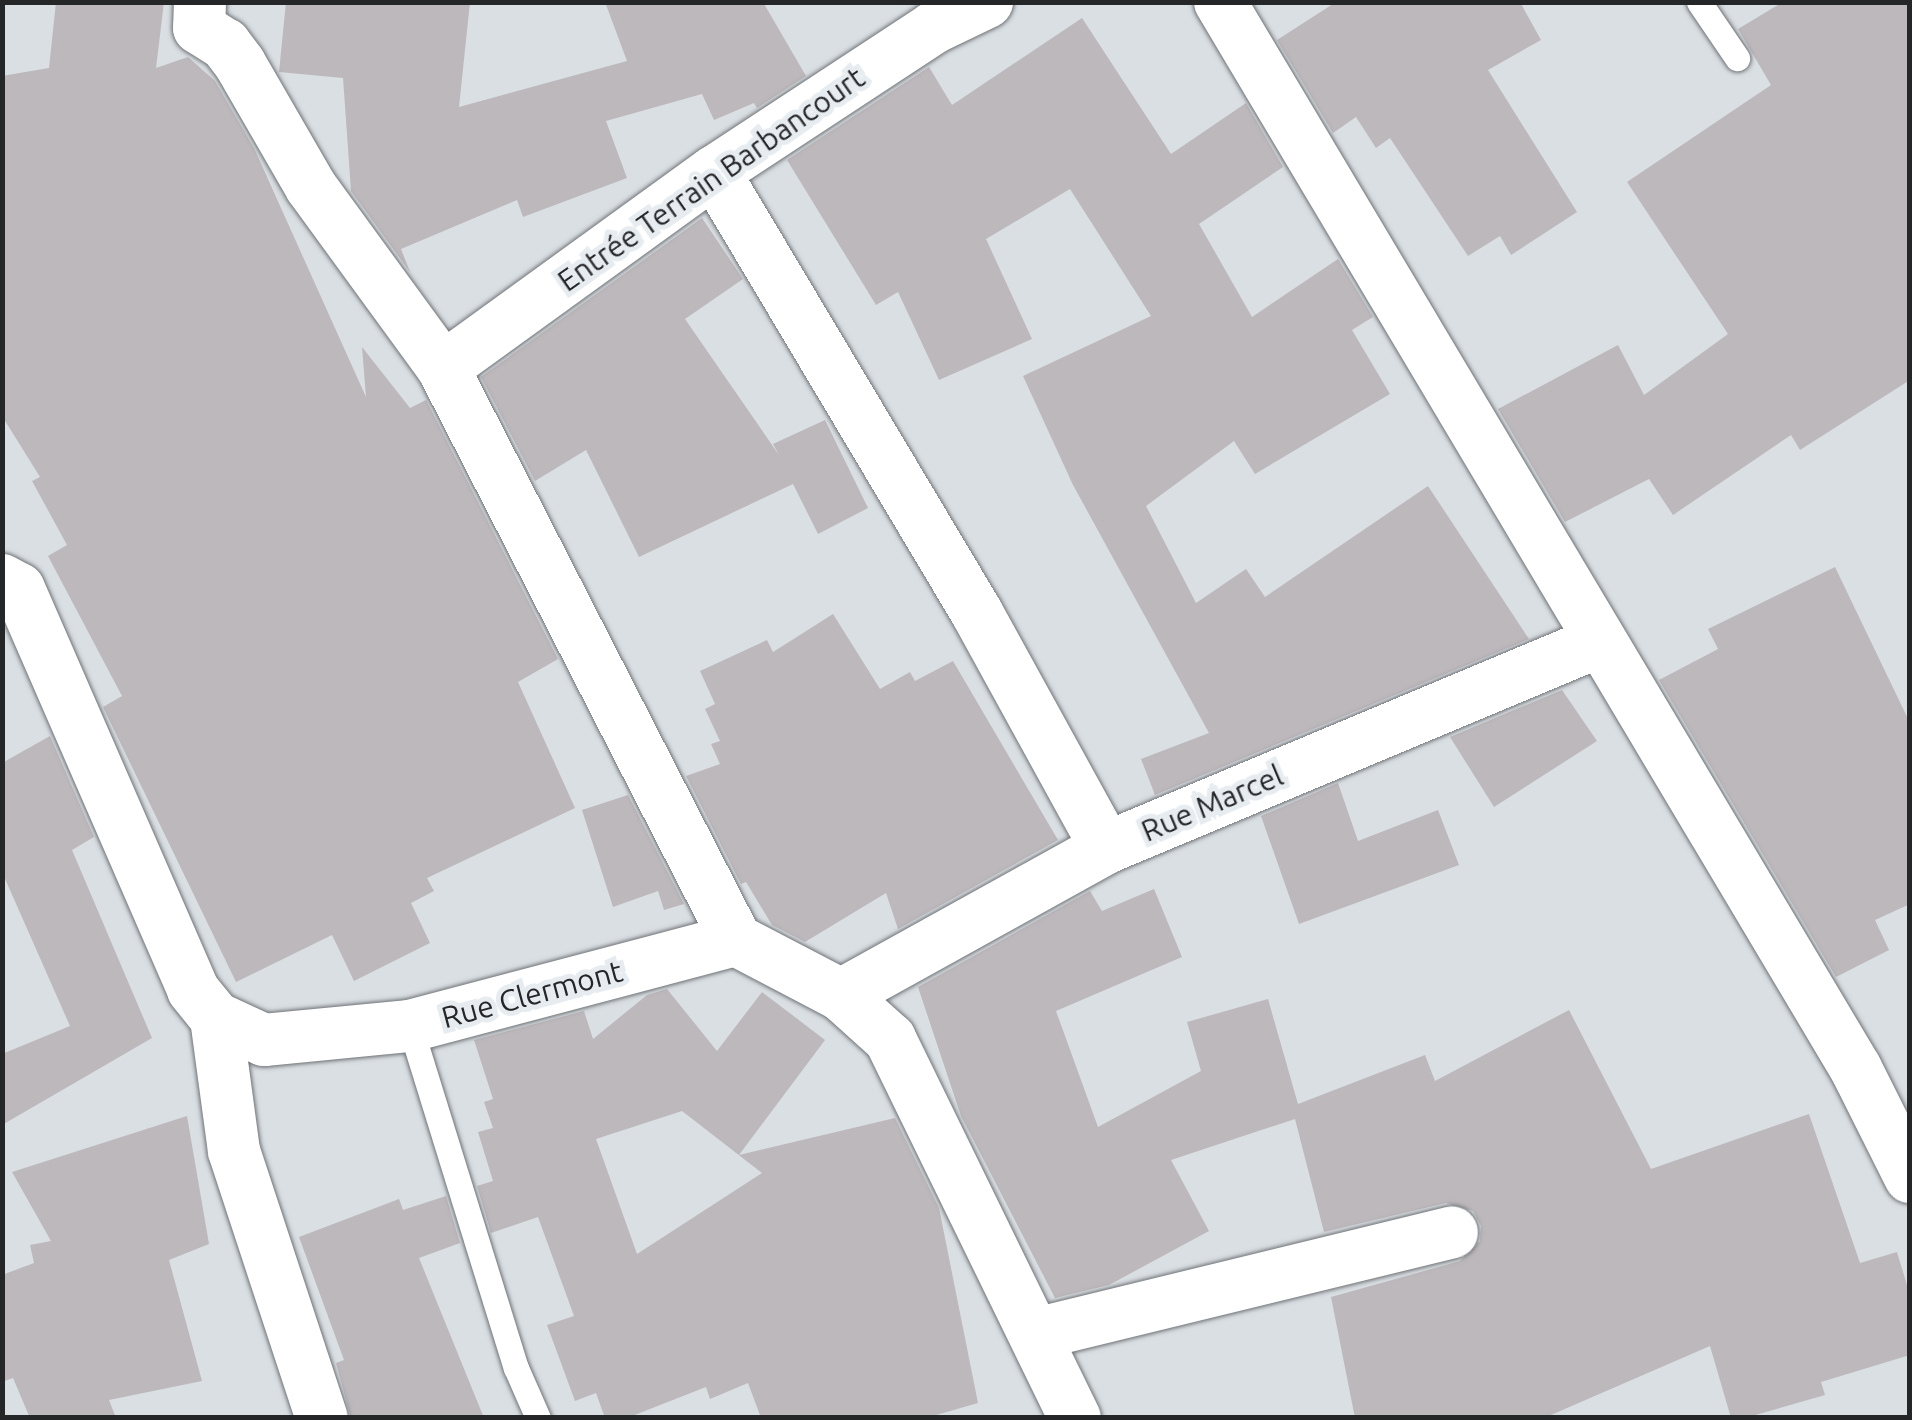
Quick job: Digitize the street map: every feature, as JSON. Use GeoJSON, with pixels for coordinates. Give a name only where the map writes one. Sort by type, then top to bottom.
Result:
{"type":"FeatureCollection","features":[{"type":"Feature","properties":{"kind":"street"},"geometry":{"type":"LineString","coordinates":[[200,2],[198,28],[225,44],[240,64],[311,187],[443,368],[736,940],[841,995],[890,1039],[1038,1332],[1075,1418]]}},
{"type":"Feature","properties":{"kind":"street","name":"Entrée Terrain Barbancourt"},"geometry":{"type":"LineString","coordinates":[[443,368],[714,172],[932,28],[987,2]]}},
{"type":"Feature","properties":{"kind":"street"},"geometry":{"type":"LineString","coordinates":[[1220,2],[1856,1069],[1910,1177]]}},
{"type":"Feature","properties":{"kind":"street"},"geometry":{"type":"LineString","coordinates":[[714,172],[977,613],[1106,848]]}},
{"type":"Feature","properties":{"kind":"street"},"geometry":{"type":"LineString","coordinates":[[2,580],[19,589],[193,990],[216,1018],[234,1151],[322,1418]]}},
{"type":"Feature","properties":{"kind":"street","name":"Rue Marcel"},"geometry":{"type":"LineString","coordinates":[[841,995],[1106,848],[1598,642]]}},
{"type":"Feature","properties":{"kind":"street","name":"Rue Clermont"},"geometry":{"type":"LineString","coordinates":[[216,1018],[264,1040],[410,1026],[736,940]]}},
{"type":"Feature","properties":{"kind":"street"},"geometry":{"type":"LineString","coordinates":[[1038,1332],[1452,1232]]}},
{"type":"Feature","properties":{"kind":"lane"},"geometry":{"type":"LineString","coordinates":[[1699,2],[1738,58]]}},
{"type":"Feature","properties":{"kind":"lane"},"geometry":{"type":"LineString","coordinates":[[410,1026],[516,1368],[538,1418]]}},
{"type":"Feature","properties":{"kind":"building"},"geometry":{"type":"Polygon","coordinates":[[[56,2],[164,2],[156,68],[188,57],[215,81],[254,148],[366,397],[362,347],[410,408],[426,400],[558,659],[518,682],[575,808],[427,878],[434,891],[411,903],[430,943],[354,981],[332,935],[236,982],[103,707],[122,696],[48,556],[67,545],[32,481],[40,477],[2,416],[2,76],[49,68],[56,2]]]}},
{"type":"Feature","properties":{"kind":"building"},"geometry":{"type":"Polygon","coordinates":[[[286,2],[470,2],[459,107],[627,61],[605,2],[763,2],[806,76],[757,108],[754,103],[714,120],[702,94],[606,121],[627,178],[523,217],[517,200],[401,249],[410,272],[351,191],[343,78],[279,72],[286,2]]]}},
{"type":"Feature","properties":{"kind":"building"},"geometry":{"type":"Polygon","coordinates":[[[1336,2],[1520,2],[1541,40],[1488,70],[1577,212],[1511,255],[1500,236],[1468,256],[1390,138],[1376,148],[1356,117],[1333,133],[1277,40],[1336,2]]]}},
{"type":"Feature","properties":{"kind":"building"},"geometry":{"type":"Polygon","coordinates":[[[1783,2],[1910,2],[1910,380],[1800,450],[1791,435],[1673,515],[1649,479],[1565,522],[1498,409],[1618,345],[1644,395],[1728,334],[1627,182],[1771,85],[1738,29],[1783,2]]]}},
{"type":"Feature","properties":{"kind":"building"},"geometry":{"type":"Polygon","coordinates":[[[1082,18],[1171,154],[1246,103],[1283,167],[1199,224],[1252,317],[1338,259],[1373,317],[1352,330],[1390,394],[1255,474],[1234,441],[1146,506],[1196,603],[1246,569],[1265,597],[1428,486],[1529,639],[1155,795],[1141,759],[1209,733],[1073,485],[1023,376],[1151,316],[1070,189],[986,239],[1032,339],[939,380],[898,292],[876,305],[787,160],[929,67],[952,105],[1082,18]]]}},
{"type":"Feature","properties":{"kind":"building"},"geometry":{"type":"Polygon","coordinates":[[[702,218],[743,279],[685,319],[779,455],[773,444],[825,420],[868,508],[818,534],[793,484],[639,557],[586,450],[535,481],[481,377],[702,218]]]}},
{"type":"Feature","properties":{"kind":"building"},"geometry":{"type":"Polygon","coordinates":[[[1835,567],[1910,723],[1910,904],[1875,920],[1889,950],[1836,977],[1659,680],[1718,649],[1708,629],[1835,567]]]}},
{"type":"Feature","properties":{"kind":"building"},"geometry":{"type":"Polygon","coordinates":[[[833,614],[880,689],[910,672],[915,681],[953,661],[1058,840],[898,929],[886,893],[805,942],[772,925],[746,882],[741,884],[686,776],[720,764],[711,744],[720,741],[705,709],[715,704],[700,671],[767,640],[773,652],[833,614]]]}},
{"type":"Feature","properties":{"kind":"building"},"geometry":{"type":"Polygon","coordinates":[[[1562,690],[1597,741],[1494,807],[1450,737],[1562,690]]]}},
{"type":"Feature","properties":{"kind":"building"},"geometry":{"type":"Polygon","coordinates":[[[50,736],[94,837],[72,850],[152,1038],[2,1125],[2,1054],[70,1026],[2,872],[2,763],[50,736]]]}},
{"type":"Feature","properties":{"kind":"building"},"geometry":{"type":"Polygon","coordinates":[[[1338,783],[1358,841],[1438,810],[1459,865],[1299,924],[1261,816],[1338,783]]]}},
{"type":"Feature","properties":{"kind":"building"},"geometry":{"type":"Polygon","coordinates":[[[628,795],[684,904],[664,910],[658,891],[613,907],[582,810],[628,795]]]}},
{"type":"Feature","properties":{"kind":"building"},"geometry":{"type":"Polygon","coordinates":[[[1154,889],[1182,957],[1056,1011],[1098,1127],[1201,1071],[1187,1022],[1268,999],[1298,1104],[1425,1055],[1435,1081],[1569,1010],[1651,1169],[1809,1114],[1860,1263],[1897,1252],[1910,1295],[1910,1355],[1821,1382],[1825,1395],[1745,1418],[1731,1418],[1710,1346],[1544,1418],[1355,1418],[1331,1297],[1460,1261],[1480,1241],[1481,1226],[1473,1211],[1446,1203],[1324,1232],[1295,1119],[1171,1160],[1209,1231],[1109,1285],[1055,1298],[961,1116],[918,987],[1090,891],[1102,911],[1154,889]]]}},
{"type":"Feature","properties":{"kind":"building"},"geometry":{"type":"Polygon","coordinates":[[[667,989],[717,1051],[762,992],[825,1040],[739,1155],[895,1118],[939,1208],[978,1403],[926,1418],[761,1418],[748,1383],[710,1399],[706,1387],[627,1418],[605,1418],[596,1393],[575,1401],[547,1325],[574,1316],[538,1217],[491,1233],[477,1186],[493,1181],[478,1132],[493,1128],[484,1102],[493,1099],[474,1040],[584,1011],[593,1039],[647,995],[667,989]],[[682,1111],[596,1139],[637,1254],[762,1173],[682,1111]]]}},
{"type":"Feature","properties":{"kind":"building"},"geometry":{"type":"Polygon","coordinates":[[[187,1116],[209,1244],[169,1260],[202,1381],[109,1400],[116,1418],[30,1418],[13,1378],[2,1382],[2,1275],[34,1263],[30,1245],[51,1241],[12,1172],[187,1116]]]}},
{"type":"Feature","properties":{"kind":"building"},"geometry":{"type":"Polygon","coordinates":[[[446,1196],[460,1243],[419,1258],[484,1418],[351,1418],[336,1363],[344,1360],[299,1237],[399,1199],[403,1210],[446,1196]]]}}]}
